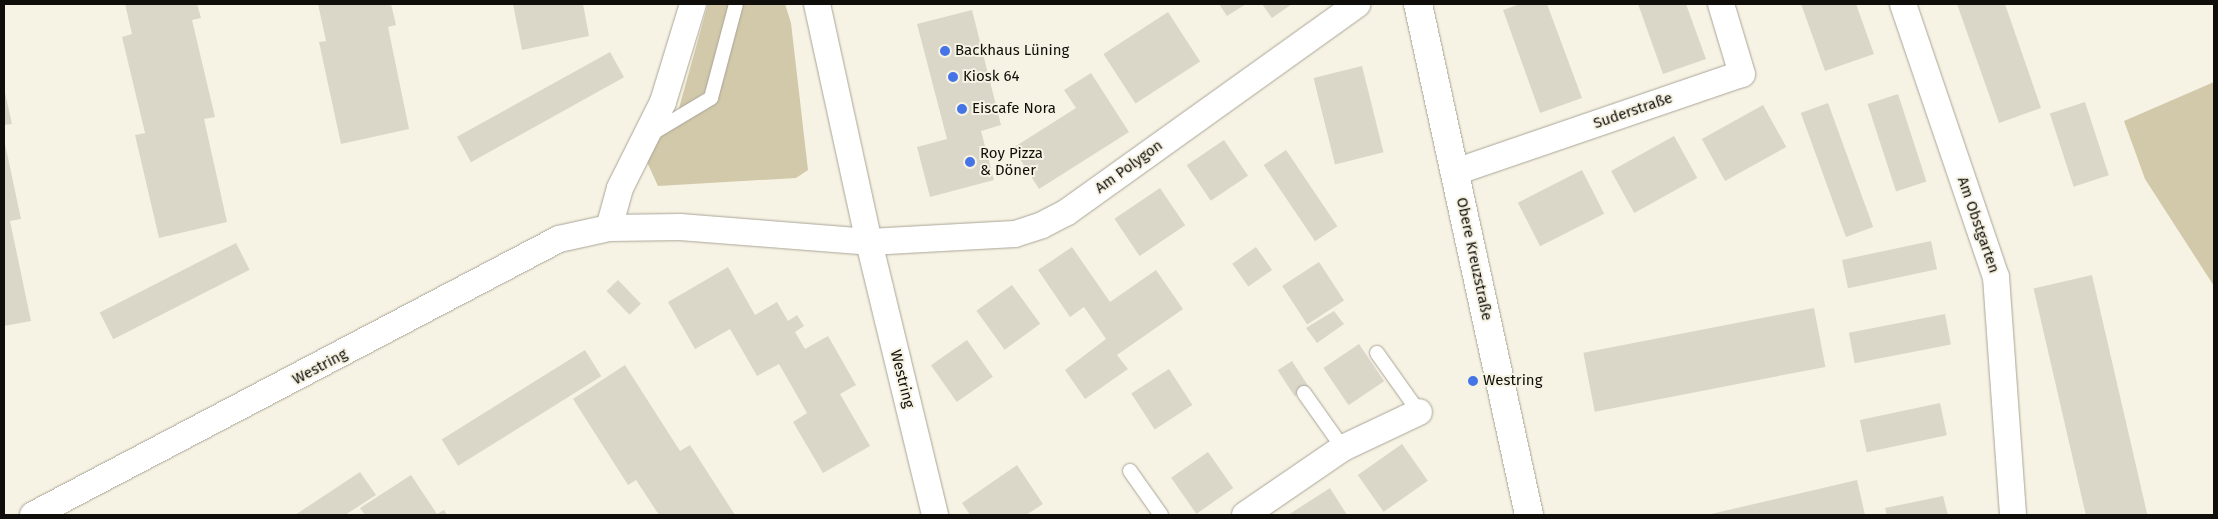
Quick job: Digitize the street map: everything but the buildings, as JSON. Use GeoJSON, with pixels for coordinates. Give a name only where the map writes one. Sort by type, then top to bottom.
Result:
{"type":"FeatureCollection","features":[{"type":"Feature","properties":{"kind":"street"},"geometry":{"type":"LineString","coordinates":[[609,228],[620,188],[663,102],[693,4]]}},
{"type":"Feature","properties":{"kind":"street","name":"Westring"},"geometry":{"type":"LineString","coordinates":[[817,4],[869,242],[935,515]]}},
{"type":"Feature","properties":{"kind":"street","name":"Am Polygon"},"geometry":{"type":"LineString","coordinates":[[869,242],[1015,234],[1067,212],[1357,4]]}},
{"type":"Feature","properties":{"kind":"street","name":"Obere Kreuzstraße"},"geometry":{"type":"LineString","coordinates":[[1418,4],[1529,515]]}},
{"type":"Feature","properties":{"kind":"street","name":"Suderstraße"},"geometry":{"type":"LineString","coordinates":[[1454,172],[1742,74],[1721,4]]}},
{"type":"Feature","properties":{"kind":"street","name":"Am Obstgarten"},"geometry":{"type":"LineString","coordinates":[[1903,4],[1996,277],[2013,515]]}},
{"type":"Feature","properties":{"kind":"street","name":"Westring"},"geometry":{"type":"LineString","coordinates":[[33,515],[559,239],[609,228],[680,227],[869,242]]}},
{"type":"Feature","properties":{"kind":"street"},"geometry":{"type":"LineString","coordinates":[[1245,515],[1343,448],[1419,412]]}},
{"type":"Feature","properties":{"kind":"lane"},"geometry":{"type":"LineString","coordinates":[[645,137],[711,98],[736,4]]}},
{"type":"Feature","properties":{"kind":"lane"},"geometry":{"type":"LineString","coordinates":[[1377,353],[1419,412]]}},
{"type":"Feature","properties":{"kind":"lane"},"geometry":{"type":"LineString","coordinates":[[1304,393],[1343,448]]}},
{"type":"Feature","properties":{"kind":"lane"},"geometry":{"type":"LineString","coordinates":[[1130,471],[1161,515]]}},
{"type":"Feature","properties":{"kind":"shaded area"},"geometry":{"type":"Polygon","coordinates":[[[708,4],[785,4],[791,23],[808,170],[796,178],[658,186],[646,160],[679,108],[708,4]]]}},
{"type":"Feature","properties":{"kind":"shaded area"},"geometry":{"type":"Polygon","coordinates":[[[2214,82],[2214,286],[2145,179],[2124,121],[2214,82]]]}},
{"type":"Feature","properties":{"kind":"place","name":"Backhaus Lüning"},"geometry":{"type":"Point","coordinates":[945,51]}},
{"type":"Feature","properties":{"kind":"place","name":"Kiosk 64"},"geometry":{"type":"Point","coordinates":[953,77]}},
{"type":"Feature","properties":{"kind":"place","name":"Eiscafe Nora"},"geometry":{"type":"Point","coordinates":[962,109]}},
{"type":"Feature","properties":{"kind":"place","name":"Roy Pizza & Döner"},"geometry":{"type":"Point","coordinates":[970,162]}},
{"type":"Feature","properties":{"kind":"place","name":"Westring"},"geometry":{"type":"Point","coordinates":[1473,381]}}]}
